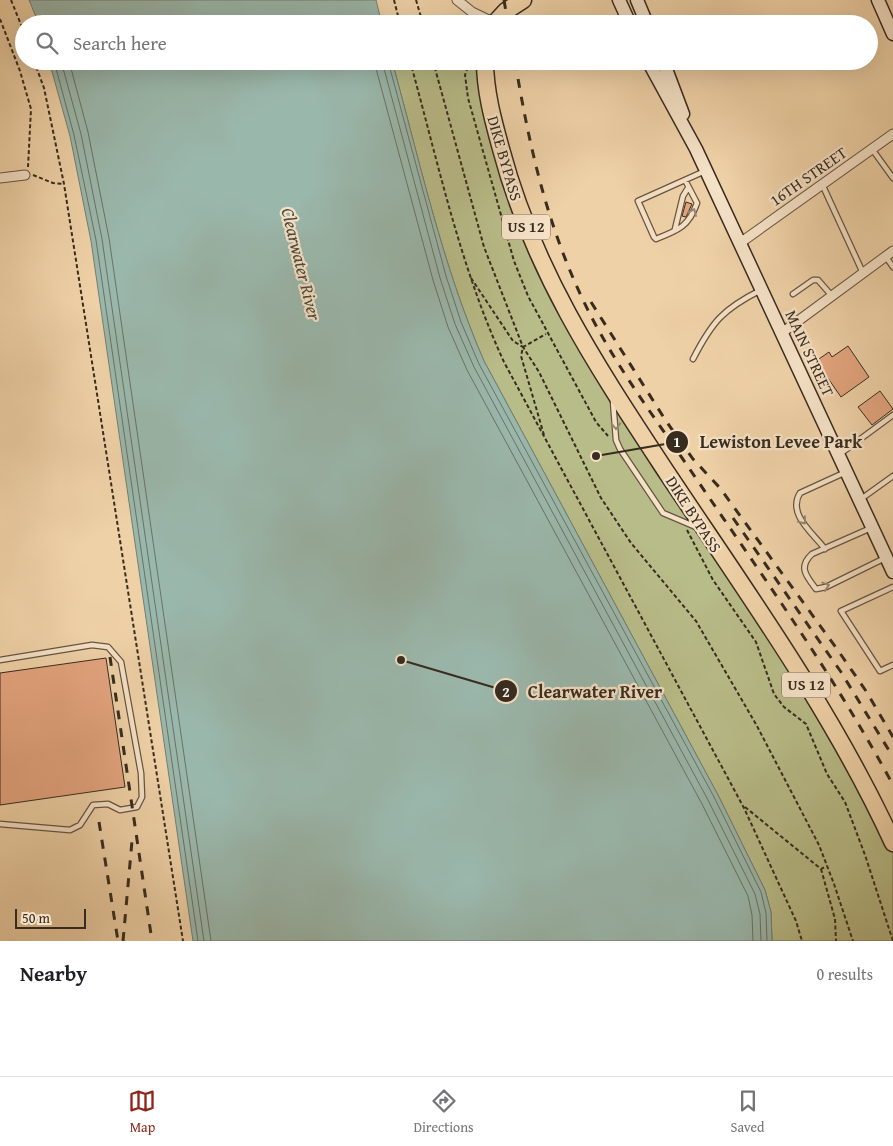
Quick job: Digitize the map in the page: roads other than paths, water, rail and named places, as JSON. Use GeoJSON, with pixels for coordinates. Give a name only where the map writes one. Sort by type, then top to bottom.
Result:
{"type":"FeatureCollection","features":[{"type":"Feature","properties":{"kind":"highway"},"geometry":{"type":"LineString","coordinates":[[504,15],[519,2]]}},
{"type":"Feature","properties":{"kind":"highway","name":"DIKE BYPASS"},"geometry":{"type":"LineString","coordinates":[[485,70],[492,115],[507,173],[526,229],[562,305],[605,379],[820,706],[875,805],[893,843]]}},
{"type":"Feature","properties":{"kind":"main road"},"geometry":{"type":"LineString","coordinates":[[619,0],[626,15]]}},
{"type":"Feature","properties":{"kind":"main road"},"geometry":{"type":"LineString","coordinates":[[637,0],[643,15]]}},
{"type":"Feature","properties":{"kind":"main road"},"geometry":{"type":"LineString","coordinates":[[878,0],[892,29]]}},
{"type":"Feature","properties":{"kind":"main road","name":"MAIN STREET"},"geometry":{"type":"LineString","coordinates":[[653,70],[696,149]]}},
{"type":"Feature","properties":{"kind":"main road","name":"MAIN STREET"},"geometry":{"type":"LineString","coordinates":[[666,70],[696,149],[783,332],[893,572]]}},
{"type":"Feature","properties":{"kind":"street"},"geometry":{"type":"LineString","coordinates":[[458,0],[478,15]]}},
{"type":"Feature","properties":{"kind":"street","name":"16TH STREET"},"geometry":{"type":"LineString","coordinates":[[740,243],[893,134]]}},
{"type":"Feature","properties":{"kind":"street"},"geometry":{"type":"LineString","coordinates":[[0,178],[25,174]]}},
{"type":"Feature","properties":{"kind":"street"},"geometry":{"type":"LineString","coordinates":[[783,332],[889,254]]}},
{"type":"Feature","properties":{"kind":"lane"},"geometry":{"type":"LineString","coordinates":[[872,149],[893,178]]}},
{"type":"Feature","properties":{"kind":"lane"},"geometry":{"type":"LineString","coordinates":[[685,180],[697,203],[687,224],[668,234],[654,237],[638,201],[685,180],[706,171]]}},
{"type":"Feature","properties":{"kind":"lane"},"geometry":{"type":"LineString","coordinates":[[822,184],[863,273]]}},
{"type":"Feature","properties":{"kind":"lane"},"geometry":{"type":"LineString","coordinates":[[675,229],[683,196],[688,188]]}},
{"type":"Feature","properties":{"kind":"lane"},"geometry":{"type":"LineString","coordinates":[[889,254],[893,267]]}},
{"type":"Feature","properties":{"kind":"lane"},"geometry":{"type":"LineString","coordinates":[[793,294],[813,280],[818,280],[832,296]]}},
{"type":"Feature","properties":{"kind":"lane"},"geometry":{"type":"LineString","coordinates":[[693,359],[715,320],[738,302],[762,290]]}},
{"type":"Feature","properties":{"kind":"lane"},"geometry":{"type":"LineString","coordinates":[[605,379],[614,403],[616,440],[620,449],[663,513],[708,534]]}},
{"type":"Feature","properties":{"kind":"lane"},"geometry":{"type":"LineString","coordinates":[[839,455],[893,415]]}},
{"type":"Feature","properties":{"kind":"lane"},"geometry":{"type":"LineString","coordinates":[[825,549],[802,522],[795,509],[796,500],[800,493],[847,471]]}},
{"type":"Feature","properties":{"kind":"lane"},"geometry":{"type":"LineString","coordinates":[[860,500],[893,476]]}},
{"type":"Feature","properties":{"kind":"lane"},"geometry":{"type":"LineString","coordinates":[[873,527],[805,560],[804,567],[816,589],[826,587],[886,558]]}},
{"type":"Feature","properties":{"kind":"lane"},"geometry":{"type":"LineString","coordinates":[[893,587],[841,611],[880,671],[893,665]]}},
{"type":"Feature","properties":{"kind":"lane"},"geometry":{"type":"LineString","coordinates":[[0,660],[92,645],[108,647],[121,662],[141,773],[142,797],[137,807],[120,810],[108,804],[93,805],[80,825],[70,830],[0,824]]}},
{"type":"Feature","properties":{"kind":"water"},"geometry":{"type":"Polygon","coordinates":[[[29,0],[376,0],[380,15],[35,15],[29,0]]]}},
{"type":"Feature","properties":{"kind":"water"},"geometry":{"type":"Polygon","coordinates":[[[52,70],[394,70],[444,251],[469,325],[484,361],[718,795],[765,890],[771,912],[772,941],[193,941],[91,241],[70,136],[52,70]]]}},
{"type":"Feature","properties":{"kind":"railway"},"geometry":{"type":"LineString","coordinates":[[504,0],[506,15]]}},
{"type":"Feature","properties":{"kind":"railway"},"geometry":{"type":"LineString","coordinates":[[517,70],[526,123],[540,183],[570,271],[594,323],[634,387],[822,664],[893,785]]}},
{"type":"Feature","properties":{"kind":"railway"},"geometry":{"type":"LineString","coordinates":[[591,302],[666,421],[693,459],[720,488],[837,649],[866,691],[893,737]]}},
{"type":"Feature","properties":{"kind":"railway"},"geometry":{"type":"LineString","coordinates":[[733,518],[841,672],[893,757]]}},
{"type":"Feature","properties":{"kind":"railway"},"geometry":{"type":"LineString","coordinates":[[110,657],[152,941]]}},
{"type":"Feature","properties":{"kind":"railway"},"geometry":{"type":"LineString","coordinates":[[99,822],[118,941]]}},
{"type":"Feature","properties":{"kind":"railway"},"geometry":{"type":"LineString","coordinates":[[123,941],[132,841]]}},
{"type":"Feature","properties":{"kind":"place","name":"Lewiston Levee Park"},"geometry":{"type":"Point","coordinates":[596,456]}},
{"type":"Feature","properties":{"kind":"place","name":"Clearwater River"},"geometry":{"type":"Point","coordinates":[401,660]}}]}
